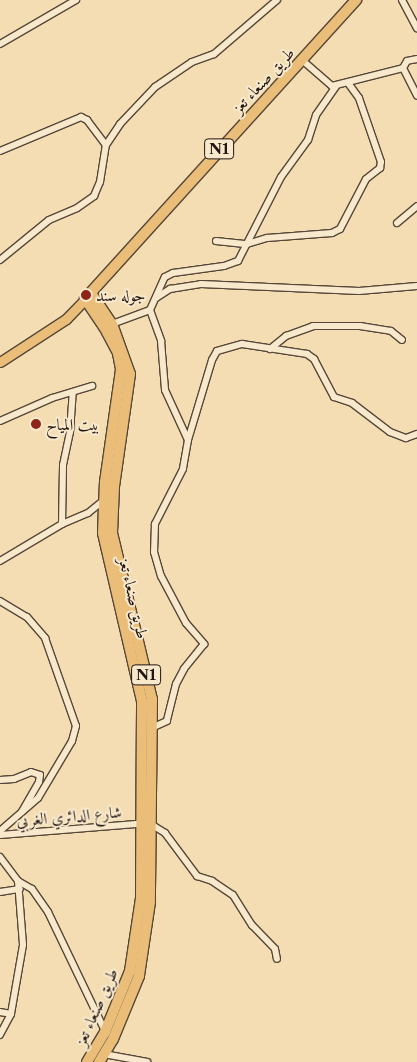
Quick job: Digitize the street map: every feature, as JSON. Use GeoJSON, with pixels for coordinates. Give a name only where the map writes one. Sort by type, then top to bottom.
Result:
{"type":"FeatureCollection","features":[{"type":"Feature","properties":{"kind":"highway","name":"طريق صنعاء تعز"},"geometry":{"type":"LineString","coordinates":[[88,296],[356,0]]}},
{"type":"Feature","properties":{"kind":"highway","name":"طريق صنعاء تعز"},"geometry":{"type":"LineString","coordinates":[[88,296],[112,324],[130,374],[103,533],[142,701],[144,823],[150,902],[139,976],[113,1039],[102,1058]]}},
{"type":"Feature","properties":{"kind":"highway","name":"طريق صنعاء تعز"},"geometry":{"type":"LineString","coordinates":[[87,1062],[105,1032],[130,971],[141,898],[144,823],[152,728],[152,699],[112,533],[108,502],[121,369],[118,353],[88,296]]}},
{"type":"Feature","properties":{"kind":"main road"},"geometry":{"type":"LineString","coordinates":[[0,362],[66,319],[88,296]]}},
{"type":"Feature","properties":{"kind":"street"},"geometry":{"type":"LineString","coordinates":[[0,44],[76,0]]}},
{"type":"Feature","properties":{"kind":"street"},"geometry":{"type":"LineString","coordinates":[[0,260],[49,220],[89,201],[100,182],[106,145],[120,124],[155,87],[192,62],[214,54],[277,0]]}},
{"type":"Feature","properties":{"kind":"street"},"geometry":{"type":"LineString","coordinates":[[402,0],[417,28]]}},
{"type":"Feature","properties":{"kind":"street"},"geometry":{"type":"LineString","coordinates":[[302,60],[328,85],[336,86],[403,68],[407,61],[417,59]]}},
{"type":"Feature","properties":{"kind":"street"},"geometry":{"type":"LineString","coordinates":[[403,68],[417,96]]}},
{"type":"Feature","properties":{"kind":"street"},"geometry":{"type":"LineString","coordinates":[[216,241],[247,244],[267,238],[332,233],[346,220],[366,179],[380,168],[381,162],[359,98],[348,83]]}},
{"type":"Feature","properties":{"kind":"street"},"geometry":{"type":"LineString","coordinates":[[112,324],[150,310],[165,277],[173,273],[233,264],[243,254],[281,177],[308,140],[316,115],[336,86]]}},
{"type":"Feature","properties":{"kind":"street"},"geometry":{"type":"LineString","coordinates":[[0,152],[81,117],[87,120],[106,145]]}},
{"type":"Feature","properties":{"kind":"street"},"geometry":{"type":"LineString","coordinates":[[397,223],[417,206]]}},
{"type":"Feature","properties":{"kind":"street"},"geometry":{"type":"LineString","coordinates":[[156,298],[170,290],[201,284],[360,291],[417,286]]}},
{"type":"Feature","properties":{"kind":"street"},"geometry":{"type":"LineString","coordinates":[[150,310],[161,341],[165,390],[188,440]]}},
{"type":"Feature","properties":{"kind":"street"},"geometry":{"type":"LineString","coordinates":[[270,349],[286,336],[313,326],[360,326],[391,331],[402,340]]}},
{"type":"Feature","properties":{"kind":"street"},"geometry":{"type":"LineString","coordinates":[[152,728],[167,721],[176,684],[184,669],[204,644],[186,623],[164,582],[154,544],[155,524],[182,470],[188,440],[216,351],[242,344],[314,359],[334,397],[352,403],[390,432],[406,438],[417,434]]}},
{"type":"Feature","properties":{"kind":"street"},"geometry":{"type":"LineString","coordinates":[[0,421],[52,398],[92,386]]}},
{"type":"Feature","properties":{"kind":"street"},"geometry":{"type":"LineString","coordinates":[[62,524],[64,465],[71,422],[72,393]]}},
{"type":"Feature","properties":{"kind":"street"},"geometry":{"type":"LineString","coordinates":[[0,560],[62,524],[108,502]]}},
{"type":"Feature","properties":{"kind":"street"},"geometry":{"type":"LineString","coordinates":[[0,601],[26,617],[45,638],[76,726],[72,741],[47,786],[0,831]]}},
{"type":"Feature","properties":{"kind":"street"},"geometry":{"type":"LineString","coordinates":[[0,780],[14,779],[31,772],[40,775],[39,782],[21,812]]}},
{"type":"Feature","properties":{"kind":"street"},"geometry":{"type":"LineString","coordinates":[[144,823],[165,833],[197,876],[212,881],[233,895],[252,925],[275,949],[277,958]]}},
{"type":"Feature","properties":{"kind":"street","name":"شارع الدائري الغربي"},"geometry":{"type":"LineString","coordinates":[[0,835],[144,823]]}},
{"type":"Feature","properties":{"kind":"street"},"geometry":{"type":"LineString","coordinates":[[0,856],[18,881],[23,945],[11,1014],[0,1034]]}},
{"type":"Feature","properties":{"kind":"street"},"geometry":{"type":"LineString","coordinates":[[18,881],[32,889],[48,912],[105,1032],[113,1039]]}},
{"type":"Feature","properties":{"kind":"street"},"geometry":{"type":"LineString","coordinates":[[0,892],[20,889]]}},
{"type":"Feature","properties":{"kind":"street"},"geometry":{"type":"LineString","coordinates":[[0,1012],[11,1014]]}},
{"type":"Feature","properties":{"kind":"street"},"geometry":{"type":"LineString","coordinates":[[102,1058],[146,1062]]}},
{"type":"Feature","properties":{"kind":"place","name":"جوله سند"},"geometry":{"type":"Point","coordinates":[86,295]}},
{"type":"Feature","properties":{"kind":"place","name":"بيت المياح"},"geometry":{"type":"Point","coordinates":[36,424]}}]}
